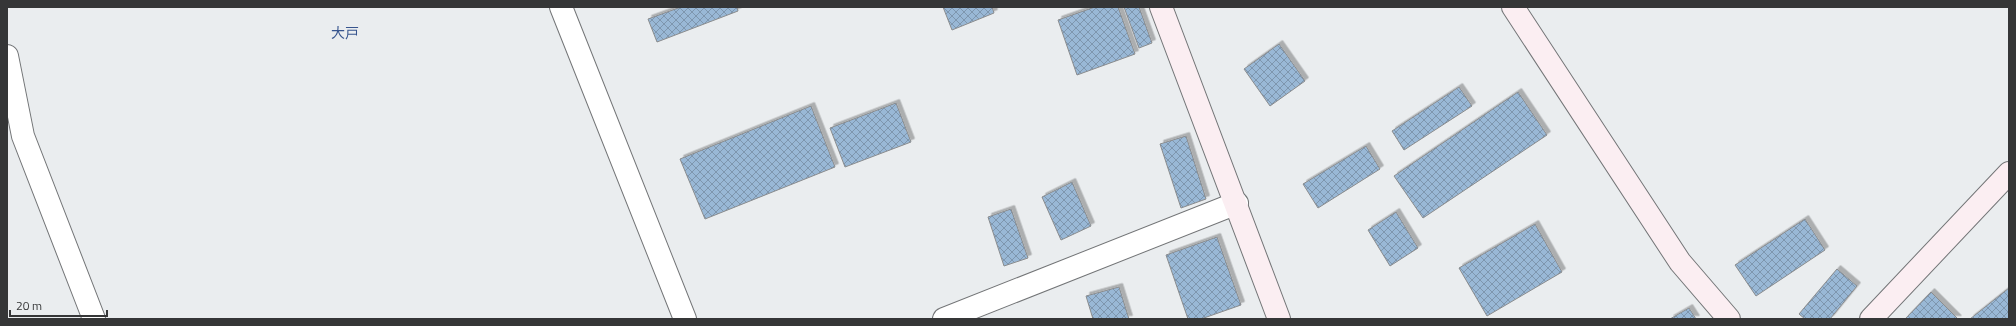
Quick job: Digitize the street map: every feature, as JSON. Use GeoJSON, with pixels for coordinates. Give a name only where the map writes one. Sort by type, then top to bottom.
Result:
{"type":"FeatureCollection","features":[{"type":"Feature","properties":{"kind":"street"},"geometry":{"type":"LineString","coordinates":[[561,7],[684,319]]}},
{"type":"Feature","properties":{"kind":"street"},"geometry":{"type":"LineString","coordinates":[[1161,7],[1237,203],[1279,319]]}},
{"type":"Feature","properties":{"kind":"street"},"geometry":{"type":"LineString","coordinates":[[1512,7],[1680,262],[1729,319]]}},
{"type":"Feature","properties":{"kind":"street"},"geometry":{"type":"LineString","coordinates":[[7,56],[24,136],[94,319]]}},
{"type":"Feature","properties":{"kind":"street"},"geometry":{"type":"LineString","coordinates":[[1871,319],[2009,173]]}},
{"type":"Feature","properties":{"kind":"street"},"geometry":{"type":"LineString","coordinates":[[944,319],[1237,203]]}},
{"type":"Feature","properties":{"kind":"building"},"geometry":{"type":"Polygon","coordinates":[[[681,7],[737,7],[738,11],[657,42],[648,19],[681,7]]]}},
{"type":"Feature","properties":{"kind":"building"},"geometry":{"type":"Polygon","coordinates":[[[943,7],[992,7],[994,13],[952,30],[943,7]]]}},
{"type":"Feature","properties":{"kind":"building"},"geometry":{"type":"Polygon","coordinates":[[[1095,7],[1118,7],[1135,54],[1077,75],[1058,20],[1095,7]]]}},
{"type":"Feature","properties":{"kind":"building"},"geometry":{"type":"Polygon","coordinates":[[[1124,7],[1139,7],[1152,43],[1139,48],[1124,7]]]}},
{"type":"Feature","properties":{"kind":"building"},"geometry":{"type":"Polygon","coordinates":[[[1279,44],[1305,81],[1270,106],[1244,69],[1279,44]]]}},
{"type":"Feature","properties":{"kind":"building"},"geometry":{"type":"Polygon","coordinates":[[[1459,87],[1472,106],[1404,150],[1392,131],[1459,87]]]}},
{"type":"Feature","properties":{"kind":"building"},"geometry":{"type":"Polygon","coordinates":[[[1518,92],[1547,135],[1423,218],[1394,176],[1518,92]]]}},
{"type":"Feature","properties":{"kind":"building"},"geometry":{"type":"Polygon","coordinates":[[[896,103],[911,142],[845,167],[830,128],[896,103]]]}},
{"type":"Feature","properties":{"kind":"building"},"geometry":{"type":"Polygon","coordinates":[[[811,106],[835,167],[705,219],[680,159],[811,106]]]}},
{"type":"Feature","properties":{"kind":"building"},"geometry":{"type":"Polygon","coordinates":[[[1186,136],[1206,199],[1181,208],[1160,144],[1186,136]]]}},
{"type":"Feature","properties":{"kind":"building"},"geometry":{"type":"Polygon","coordinates":[[[1366,146],[1380,169],[1318,208],[1303,184],[1366,146]]]}},
{"type":"Feature","properties":{"kind":"building"},"geometry":{"type":"Polygon","coordinates":[[[1072,182],[1091,226],[1061,240],[1042,197],[1072,182]]]}},
{"type":"Feature","properties":{"kind":"building"},"geometry":{"type":"Polygon","coordinates":[[[1011,209],[1028,258],[1004,266],[988,217],[1011,209]]]}},
{"type":"Feature","properties":{"kind":"building"},"geometry":{"type":"Polygon","coordinates":[[[1396,212],[1418,248],[1390,266],[1368,230],[1396,212]]]}},
{"type":"Feature","properties":{"kind":"building"},"geometry":{"type":"Polygon","coordinates":[[[1805,219],[1825,250],[1756,296],[1735,265],[1805,219]]]}},
{"type":"Feature","properties":{"kind":"building"},"geometry":{"type":"Polygon","coordinates":[[[1535,224],[1562,272],[1487,316],[1459,268],[1535,224]]]}},
{"type":"Feature","properties":{"kind":"building"},"geometry":{"type":"Polygon","coordinates":[[[1217,237],[1241,305],[1201,319],[1188,319],[1166,255],[1217,237]]]}},
{"type":"Feature","properties":{"kind":"building"},"geometry":{"type":"Polygon","coordinates":[[[1837,269],[1857,286],[1830,319],[1805,319],[1799,314],[1837,269]]]}},
{"type":"Feature","properties":{"kind":"building"},"geometry":{"type":"Polygon","coordinates":[[[1119,287],[1129,319],[1093,319],[1086,296],[1119,287]]]}},
{"type":"Feature","properties":{"kind":"building"},"geometry":{"type":"Polygon","coordinates":[[[2009,288],[2009,319],[1970,319],[2009,288]]]}},
{"type":"Feature","properties":{"kind":"building"},"geometry":{"type":"Polygon","coordinates":[[[1931,292],[1958,319],[1905,319],[1931,292]]]}},
{"type":"Feature","properties":{"kind":"building"},"geometry":{"type":"Polygon","coordinates":[[[1689,308],[1696,319],[1670,319],[1689,308]]]}},
{"type":"Feature","properties":{"kind":"district","name":"大戸"},"geometry":{"type":"Point","coordinates":[345,33]}}]}
